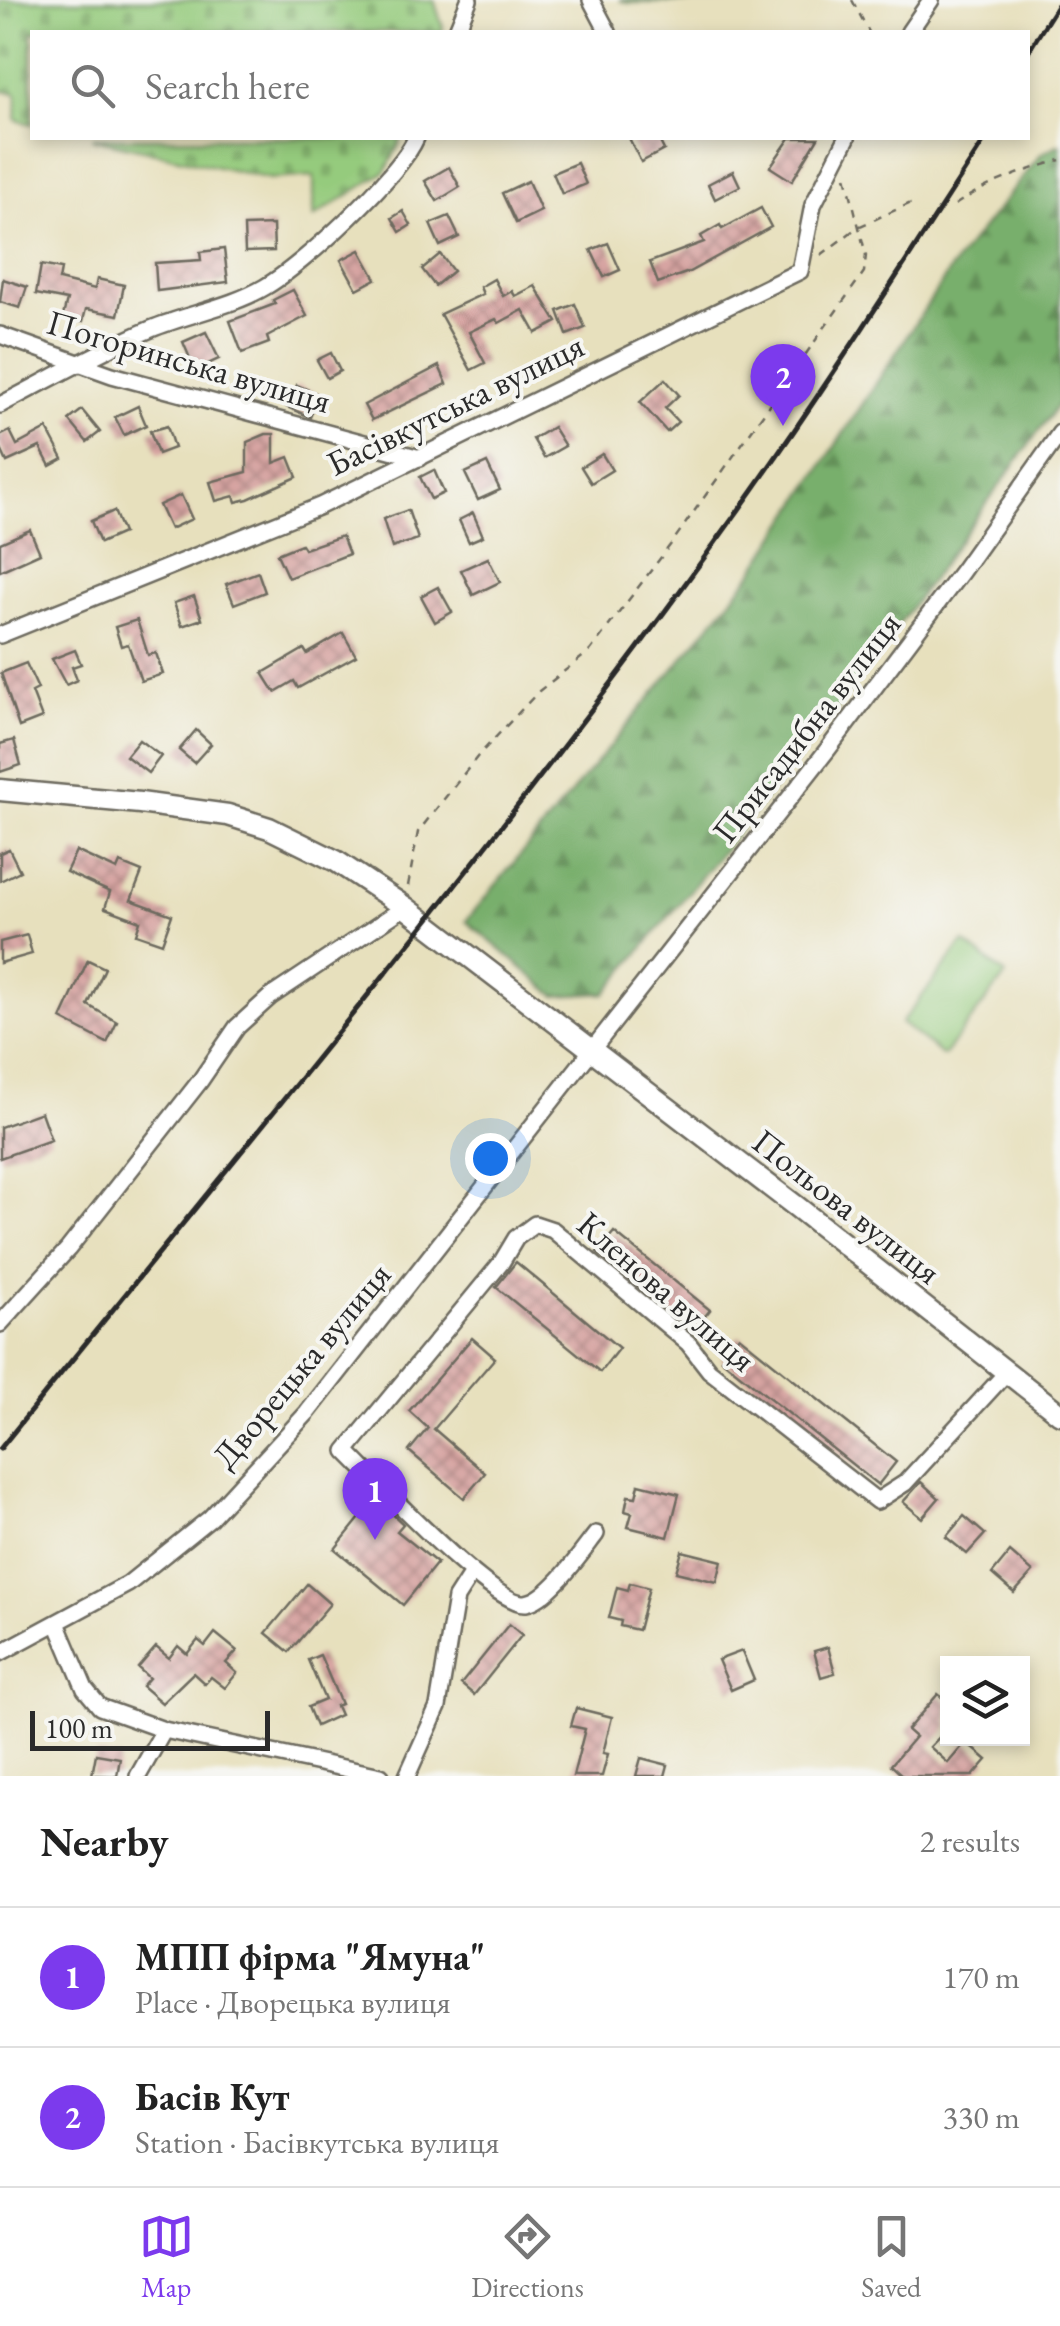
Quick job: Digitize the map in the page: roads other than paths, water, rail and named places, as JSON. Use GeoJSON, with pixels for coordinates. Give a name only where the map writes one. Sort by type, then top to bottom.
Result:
{"type":"FeatureCollection","features":[{"type":"Feature","properties":{"kind":"main road"},"geometry":{"type":"LineString","coordinates":[[0,790],[188,808],[228,816],[302,843],[405,907],[592,1052]]}},
{"type":"Feature","properties":{"kind":"main road","name":"Польова вулиця"},"geometry":{"type":"LineString","coordinates":[[592,1052],[1060,1414]]}},
{"type":"Feature","properties":{"kind":"street"},"geometry":{"type":"LineString","coordinates":[[457,30],[469,0]]}},
{"type":"Feature","properties":{"kind":"street"},"geometry":{"type":"LineString","coordinates":[[591,0],[607,30]]}},
{"type":"Feature","properties":{"kind":"street"},"geometry":{"type":"LineString","coordinates":[[911,30],[927,6]]}},
{"type":"Feature","properties":{"kind":"street"},"geometry":{"type":"LineString","coordinates":[[0,405],[150,329],[262,289],[284,275],[388,179],[408,156],[415,140]]}},
{"type":"Feature","properties":{"kind":"street","name":"Басівкутська вулиця"},"geometry":{"type":"LineString","coordinates":[[0,635],[320,506],[800,270],[814,205],[843,144]]}},
{"type":"Feature","properties":{"kind":"street","name":"Погоринська вулиця"},"geometry":{"type":"LineString","coordinates":[[0,335],[79,364],[420,458]]}},
{"type":"Feature","properties":{"kind":"street","name":"Присадибна вулиця"},"geometry":{"type":"LineString","coordinates":[[592,1052],[828,750],[1060,433]]}},
{"type":"Feature","properties":{"kind":"street"},"geometry":{"type":"LineString","coordinates":[[0,1324],[80,1234],[200,1081],[237,1027],[270,997],[405,907]]}},
{"type":"Feature","properties":{"kind":"street","name":"Дворецька вулиця"},"geometry":{"type":"LineString","coordinates":[[0,1653],[128,1584],[210,1518],[307,1413],[592,1052]]}},
{"type":"Feature","properties":{"kind":"street","name":"Кленова вулиця"},"geometry":{"type":"LineString","coordinates":[[596,1534],[545,1594],[526,1603],[506,1598],[472,1573],[346,1451],[502,1262],[516,1238],[535,1224],[553,1230],[688,1344],[709,1370],[877,1500],[905,1483],[1006,1372]]}},
{"type":"Feature","properties":{"kind":"street"},"geometry":{"type":"LineString","coordinates":[[407,1776],[438,1707],[456,1598],[472,1573]]}},
{"type":"Feature","properties":{"kind":"street"},"geometry":{"type":"LineString","coordinates":[[57,1623],[85,1689],[100,1708],[164,1730],[376,1776]]}},
{"type":"Feature","properties":{"kind":"street"},"geometry":{"type":"LineString","coordinates":[[138,1776],[164,1730]]}},
{"type":"Feature","properties":{"kind":"railway"},"geometry":{"type":"LineString","coordinates":[[1030,49],[1060,1]]}},
{"type":"Feature","properties":{"kind":"railway"},"geometry":{"type":"LineString","coordinates":[[0,1449],[550,764],[793,433],[985,140]]}},
{"type":"Feature","properties":{"kind":"place","name":"Басів Кут"},"geometry":{"type":"Point","coordinates":[783,426]}},
{"type":"Feature","properties":{"kind":"place","name":"МПП фірма \"Ямуна\""},"geometry":{"type":"Point","coordinates":[375,1540]}}]}
